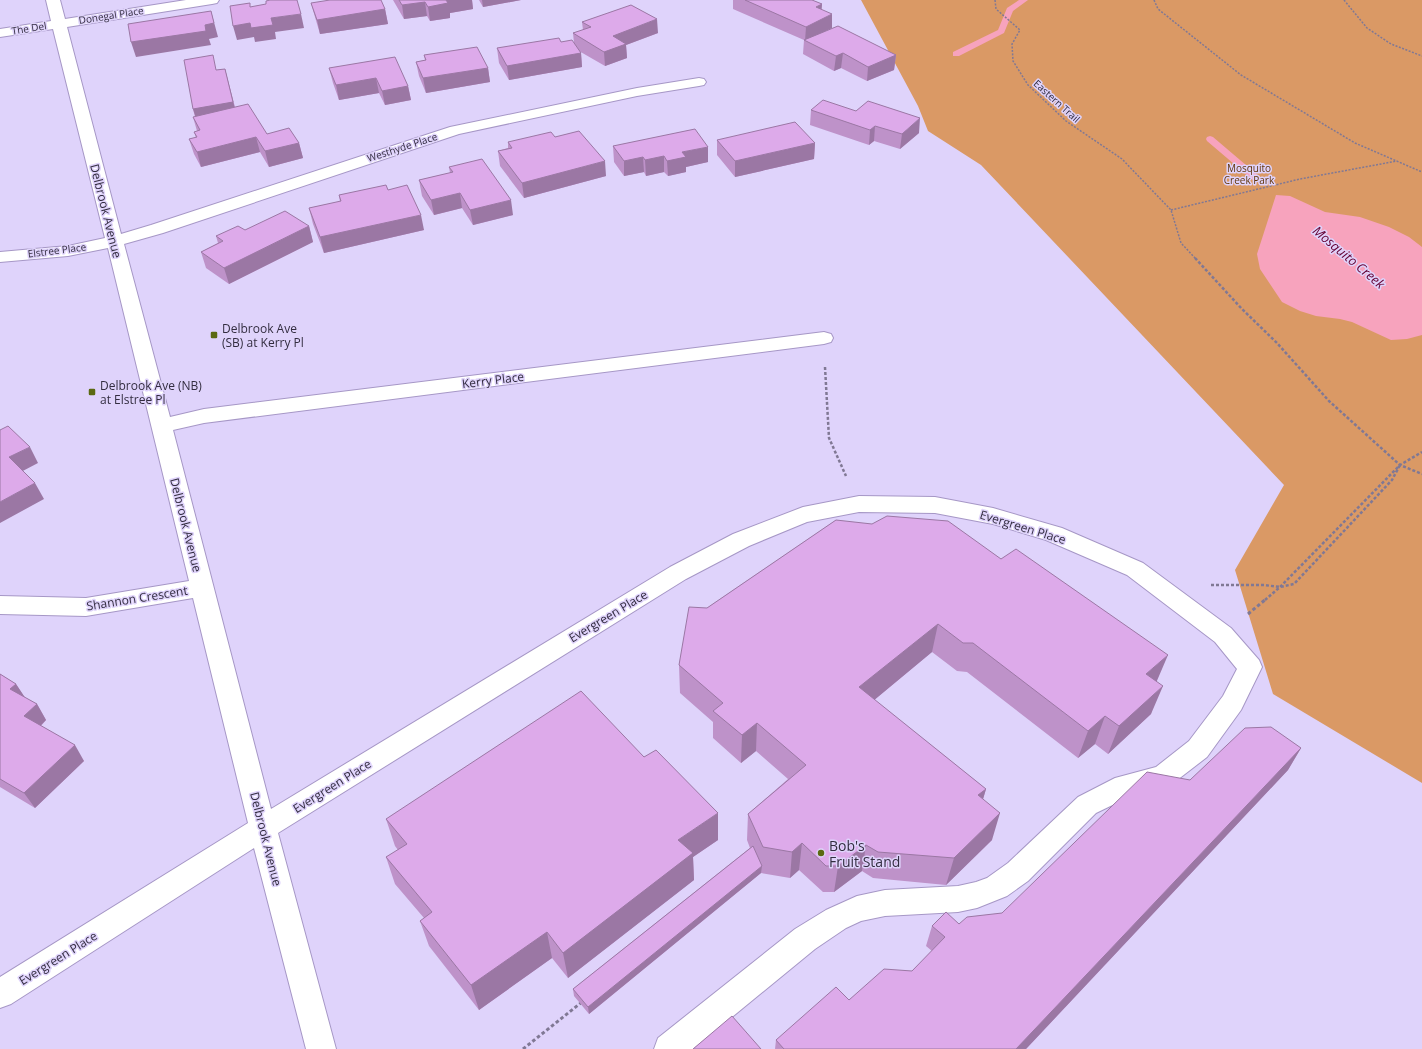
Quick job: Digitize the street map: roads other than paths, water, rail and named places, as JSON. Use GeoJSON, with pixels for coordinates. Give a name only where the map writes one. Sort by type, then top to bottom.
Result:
{"type":"FeatureCollection","features":[{"type":"Feature","properties":{"kind":"street","name":"Delbrook Avenue"},"geometry":{"type":"LineString","coordinates":[[53,0],[263,829],[321,1049]]}},
{"type":"Feature","properties":{"kind":"street","name":"Donegal Place"},"geometry":{"type":"LineString","coordinates":[[58,23],[212,0]]}},
{"type":"Feature","properties":{"kind":"street","name":"The Del"},"geometry":{"type":"LineString","coordinates":[[0,33],[58,23]]}},
{"type":"Feature","properties":{"kind":"street","name":"Westhyde Place"},"geometry":{"type":"LineString","coordinates":[[114,241],[157,229],[455,130],[637,92],[699,82]]}},
{"type":"Feature","properties":{"kind":"street","name":"Elstree Place"},"geometry":{"type":"LineString","coordinates":[[0,257],[68,251],[114,241]]}},
{"type":"Feature","properties":{"kind":"street","name":"Kerry Place"},"geometry":{"type":"LineString","coordinates":[[162,426],[204,416],[824,338]]}},
{"type":"Feature","properties":{"kind":"street","name":"Evergreen Place"},"geometry":{"type":"LineString","coordinates":[[0,994],[338,781],[678,573],[741,540],[802,515],[859,504],[935,505],[994,516],[1054,534],[1134,569],[1166,591],[1223,635],[1250,667],[1232,703],[1198,749],[1163,776],[1124,786],[1087,805],[1018,872],[997,886],[977,895],[958,899],[885,903],[858,909],[836,919],[805,939],[669,1049]]}},
{"type":"Feature","properties":{"kind":"street","name":"Shannon Crescent"},"geometry":{"type":"LineString","coordinates":[[0,605],[86,607],[202,588]]}},
{"type":"Feature","properties":{"kind":"water"},"geometry":{"type":"Polygon","coordinates":[[[1276,195],[1290,196],[1325,212],[1360,217],[1389,227],[1409,237],[1422,247],[1422,335],[1407,339],[1391,340],[1352,322],[1316,316],[1300,311],[1282,302],[1260,269],[1257,254],[1276,195]]]}},
{"type":"Feature","properties":{"kind":"waterway"},"geometry":{"type":"LineString","coordinates":[[956,54],[1001,31],[1010,10],[1024,0]]}},
{"type":"Feature","properties":{"kind":"waterway","name":"Mosquito Creek"},"geometry":{"type":"LineString","coordinates":[[1210,139],[1257,179]]}},
{"type":"Feature","properties":{"kind":"place","name":"Delbrook Ave (SB) at Kerry Pl"},"geometry":{"type":"Point","coordinates":[214,335]}},
{"type":"Feature","properties":{"kind":"place","name":"Delbrook Ave (NB) at Elstree Pl"},"geometry":{"type":"Point","coordinates":[92,392]}},
{"type":"Feature","properties":{"kind":"place","name":"Bob's Fruit Stand"},"geometry":{"type":"Point","coordinates":[821,853]}},
{"type":"Feature","properties":{"kind":"park label","name":"Mosquito Creek Park"},"geometry":{"type":"Point","coordinates":[1249,174]}}]}
